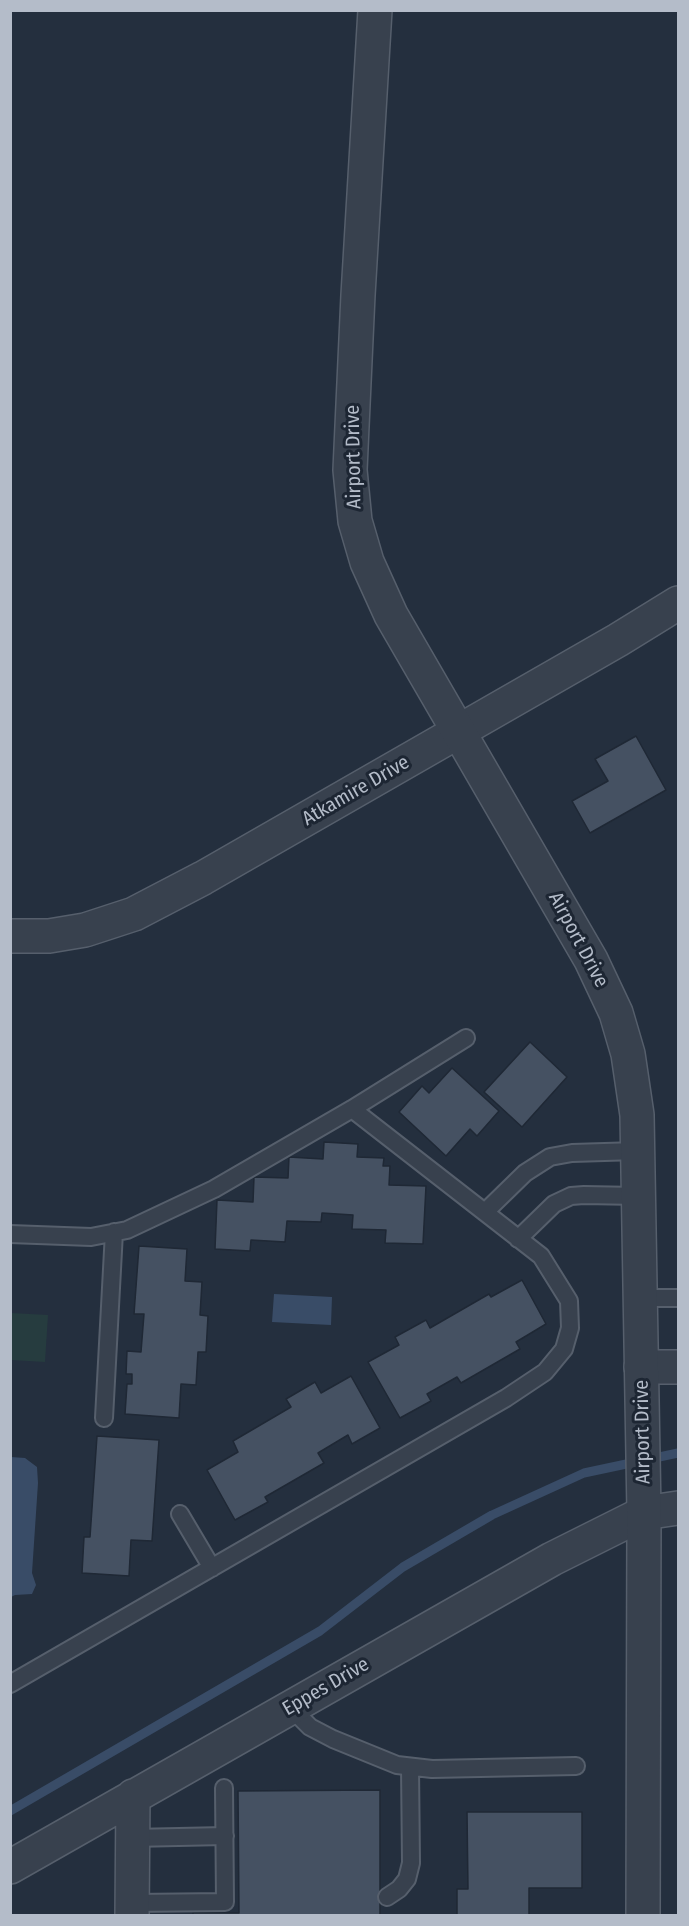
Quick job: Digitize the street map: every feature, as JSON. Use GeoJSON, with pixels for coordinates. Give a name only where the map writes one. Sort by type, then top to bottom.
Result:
{"type":"FeatureCollection","features":[{"type":"Feature","properties":{"kind":"street","name":"Airport Drive"},"geometry":{"type":"LineString","coordinates":[[375,10],[350,470],[355,521],[368,562],[391,615],[591,960],[616,1013],[628,1054],[637,1115],[644,1499],[643,1916]]}},
{"type":"Feature","properties":{"kind":"street","name":"Atkamire Drive"},"geometry":{"type":"LineString","coordinates":[[14,936],[49,936],[85,930],[134,914],[203,878],[618,640],[678,603]]}},
{"type":"Feature","properties":{"kind":"street"},"geometry":{"type":"LineString","coordinates":[[641,1367],[678,1367]]}},
{"type":"Feature","properties":{"kind":"street","name":"Eppes Drive"},"geometry":{"type":"LineString","coordinates":[[10,1866],[552,1559],[644,1499],[678,1508]]}},
{"type":"Feature","properties":{"kind":"street"},"geometry":{"type":"LineString","coordinates":[[132,1909],[133,1796]]}},
{"type":"Feature","properties":{"kind":"lane"},"geometry":{"type":"LineString","coordinates":[[10,1234],[91,1237],[127,1230],[214,1189],[352,1109],[465,1038]]}},
{"type":"Feature","properties":{"kind":"lane"},"geometry":{"type":"LineString","coordinates":[[10,1684],[506,1398],[545,1372],[564,1349],[570,1328],[569,1301],[541,1256],[352,1109]]}},
{"type":"Feature","properties":{"kind":"lane"},"geometry":{"type":"LineString","coordinates":[[485,1212],[525,1173],[550,1157],[572,1153],[637,1151]]}},
{"type":"Feature","properties":{"kind":"lane"},"geometry":{"type":"LineString","coordinates":[[518,1239],[554,1204],[571,1196],[584,1194],[638,1196]]}},
{"type":"Feature","properties":{"kind":"lane"},"geometry":{"type":"LineString","coordinates":[[104,1418],[114,1232]]}},
{"type":"Feature","properties":{"kind":"lane"},"geometry":{"type":"LineString","coordinates":[[640,1298],[678,1298]]}},
{"type":"Feature","properties":{"kind":"lane"},"geometry":{"type":"LineString","coordinates":[[180,1514],[212,1568]]}},
{"type":"Feature","properties":{"kind":"lane"},"geometry":{"type":"LineString","coordinates":[[290,1707],[310,1727],[397,1766],[432,1769],[576,1766]]}},
{"type":"Feature","properties":{"kind":"lane"},"geometry":{"type":"LineString","coordinates":[[387,1897],[399,1889],[407,1879],[411,1863],[410,1767]]}},
{"type":"Feature","properties":{"kind":"lane"},"geometry":{"type":"LineString","coordinates":[[132,1909],[225,1902],[224,1788]]}},
{"type":"Feature","properties":{"kind":"lane"},"geometry":{"type":"LineString","coordinates":[[132,1838],[225,1836]]}},
{"type":"Feature","properties":{"kind":"green space"},"geometry":{"type":"Polygon","coordinates":[[[11,1313],[48,1315],[45,1362],[11,1360],[11,1313]]]}},
{"type":"Feature","properties":{"kind":"water"},"geometry":{"type":"Polygon","coordinates":[[[274,1294],[332,1297],[331,1325],[272,1322],[274,1294]]]}},
{"type":"Feature","properties":{"kind":"water"},"geometry":{"type":"Polygon","coordinates":[[[11,1457],[25,1458],[37,1467],[38,1483],[32,1573],[36,1585],[32,1594],[11,1597],[11,1457]]]}},
{"type":"Feature","properties":{"kind":"building"},"geometry":{"type":"Polygon","coordinates":[[[636,736],[666,790],[590,833],[572,801],[608,781],[595,759],[636,736]]]}},
{"type":"Feature","properties":{"kind":"building"},"geometry":{"type":"Polygon","coordinates":[[[530,1042],[567,1077],[522,1127],[484,1092],[530,1042]]]}},
{"type":"Feature","properties":{"kind":"building"},"geometry":{"type":"Polygon","coordinates":[[[452,1068],[499,1111],[477,1136],[470,1129],[446,1156],[399,1112],[422,1086],[429,1093],[452,1068]]]}},
{"type":"Feature","properties":{"kind":"building"},"geometry":{"type":"Polygon","coordinates":[[[324,1142],[358,1144],[357,1157],[384,1158],[383,1166],[390,1166],[389,1185],[426,1186],[423,1244],[385,1243],[386,1230],[352,1229],[353,1215],[322,1213],[321,1222],[287,1221],[285,1242],[251,1240],[250,1251],[215,1249],[217,1200],[253,1202],[254,1177],[288,1178],[289,1157],[323,1159],[324,1142]]]}},
{"type":"Feature","properties":{"kind":"building"},"geometry":{"type":"Polygon","coordinates":[[[139,1246],[187,1249],[185,1281],[202,1282],[200,1315],[208,1316],[206,1352],[198,1352],[196,1385],[181,1384],[179,1418],[125,1414],[127,1384],[132,1384],[132,1374],[126,1374],[127,1351],[141,1352],[144,1314],[134,1314],[139,1246]]]}},
{"type":"Feature","properties":{"kind":"building"},"geometry":{"type":"Polygon","coordinates":[[[522,1280],[546,1324],[516,1342],[520,1349],[461,1383],[457,1377],[427,1394],[431,1401],[400,1418],[368,1362],[399,1345],[395,1337],[426,1320],[430,1328],[489,1294],[491,1297],[522,1280]]]}},
{"type":"Feature","properties":{"kind":"building"},"geometry":{"type":"Polygon","coordinates":[[[351,1376],[380,1428],[352,1444],[348,1435],[318,1453],[324,1463],[265,1497],[268,1502],[235,1520],[207,1470],[238,1452],[233,1441],[291,1407],[286,1399],[315,1382],[321,1393],[351,1376]]]}},
{"type":"Feature","properties":{"kind":"building"},"geometry":{"type":"Polygon","coordinates":[[[97,1436],[159,1440],[152,1541],[131,1540],[129,1576],[82,1573],[84,1537],[90,1537],[97,1436]]]}},
{"type":"Feature","properties":{"kind":"building"},"geometry":{"type":"Polygon","coordinates":[[[380,1790],[380,1916],[193,1916],[193,1913],[239,1913],[238,1791],[380,1790]]]}},
{"type":"Feature","properties":{"kind":"building"},"geometry":{"type":"Polygon","coordinates":[[[467,1812],[582,1812],[582,1888],[529,1888],[529,1916],[457,1916],[457,1889],[468,1889],[467,1812]]]}},
{"type":"Feature","properties":{"kind":"waterway"},"geometry":{"type":"LineString","coordinates":[[10,1811],[320,1631],[403,1567],[492,1515],[584,1473],[678,1453]]}}]}
